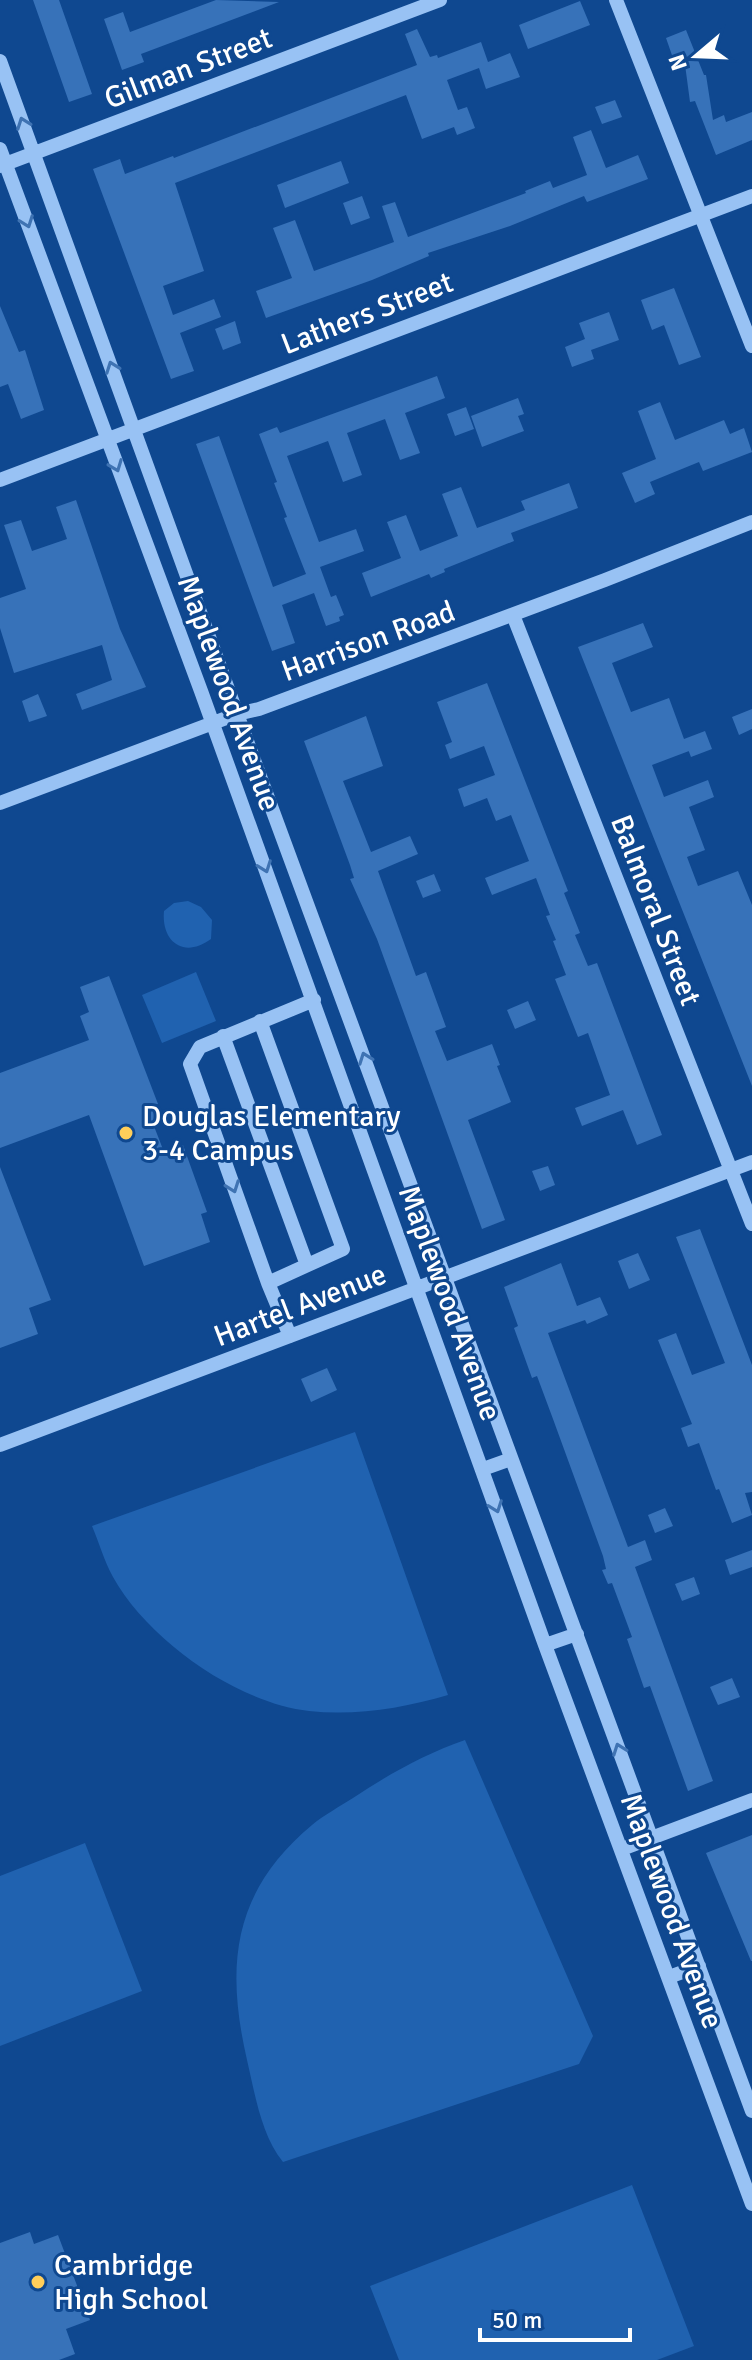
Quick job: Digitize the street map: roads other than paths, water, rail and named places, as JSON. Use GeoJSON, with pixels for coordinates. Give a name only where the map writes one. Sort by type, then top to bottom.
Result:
{"type":"FeatureCollection","features":[{"type":"Feature","properties":{"kind":"street","name":"Gilman Street"},"geometry":{"type":"LineString","coordinates":[[3,165],[440,0]]}},
{"type":"Feature","properties":{"kind":"street"},"geometry":{"type":"LineString","coordinates":[[616,0],[752,346]]}},
{"type":"Feature","properties":{"kind":"street","name":"Maplewood Avenue"},"geometry":{"type":"LineString","coordinates":[[0,61],[752,2111]]}},
{"type":"Feature","properties":{"kind":"street","name":"Maplewood Avenue"},"geometry":{"type":"LineString","coordinates":[[0,149],[3,165],[213,724],[545,1645],[752,2204]]}},
{"type":"Feature","properties":{"kind":"street","name":"Lathers Street"},"geometry":{"type":"LineString","coordinates":[[0,480],[752,196]]}},
{"type":"Feature","properties":{"kind":"street","name":"Harrison Road"},"geometry":{"type":"LineString","coordinates":[[0,803],[513,615],[752,522]]}},
{"type":"Feature","properties":{"kind":"street","name":"Balmoral Street"},"geometry":{"type":"LineString","coordinates":[[513,615],[752,1224]]}},
{"type":"Feature","properties":{"kind":"street"},"geometry":{"type":"LineString","coordinates":[[290,1336],[190,1064],[200,1047],[314,1000]]}},
{"type":"Feature","properties":{"kind":"street"},"geometry":{"type":"LineString","coordinates":[[260,1021],[343,1249],[268,1283]]}},
{"type":"Feature","properties":{"kind":"street"},"geometry":{"type":"LineString","coordinates":[[223,1036],[307,1265]]}},
{"type":"Feature","properties":{"kind":"street","name":"Hartel Avenue"},"geometry":{"type":"LineString","coordinates":[[0,1445],[752,1162]]}},
{"type":"Feature","properties":{"kind":"street"},"geometry":{"type":"LineString","coordinates":[[483,1469],[511,1459]]}},
{"type":"Feature","properties":{"kind":"street"},"geometry":{"type":"LineString","coordinates":[[545,1645],[577,1634]]}},
{"type":"Feature","properties":{"kind":"street"},"geometry":{"type":"LineString","coordinates":[[622,1849],[752,1800]]}},
{"type":"Feature","properties":{"kind":"street"},"geometry":{"type":"LineString","coordinates":[[669,1977],[699,1966]]}},
{"type":"Feature","properties":{"kind":"place","name":"Douglas Elementary 3-4 Campus"},"geometry":{"type":"Point","coordinates":[126,1133]}},
{"type":"Feature","properties":{"kind":"place","name":"Cambridge High School"},"geometry":{"type":"Point","coordinates":[38,2282]}}]}
